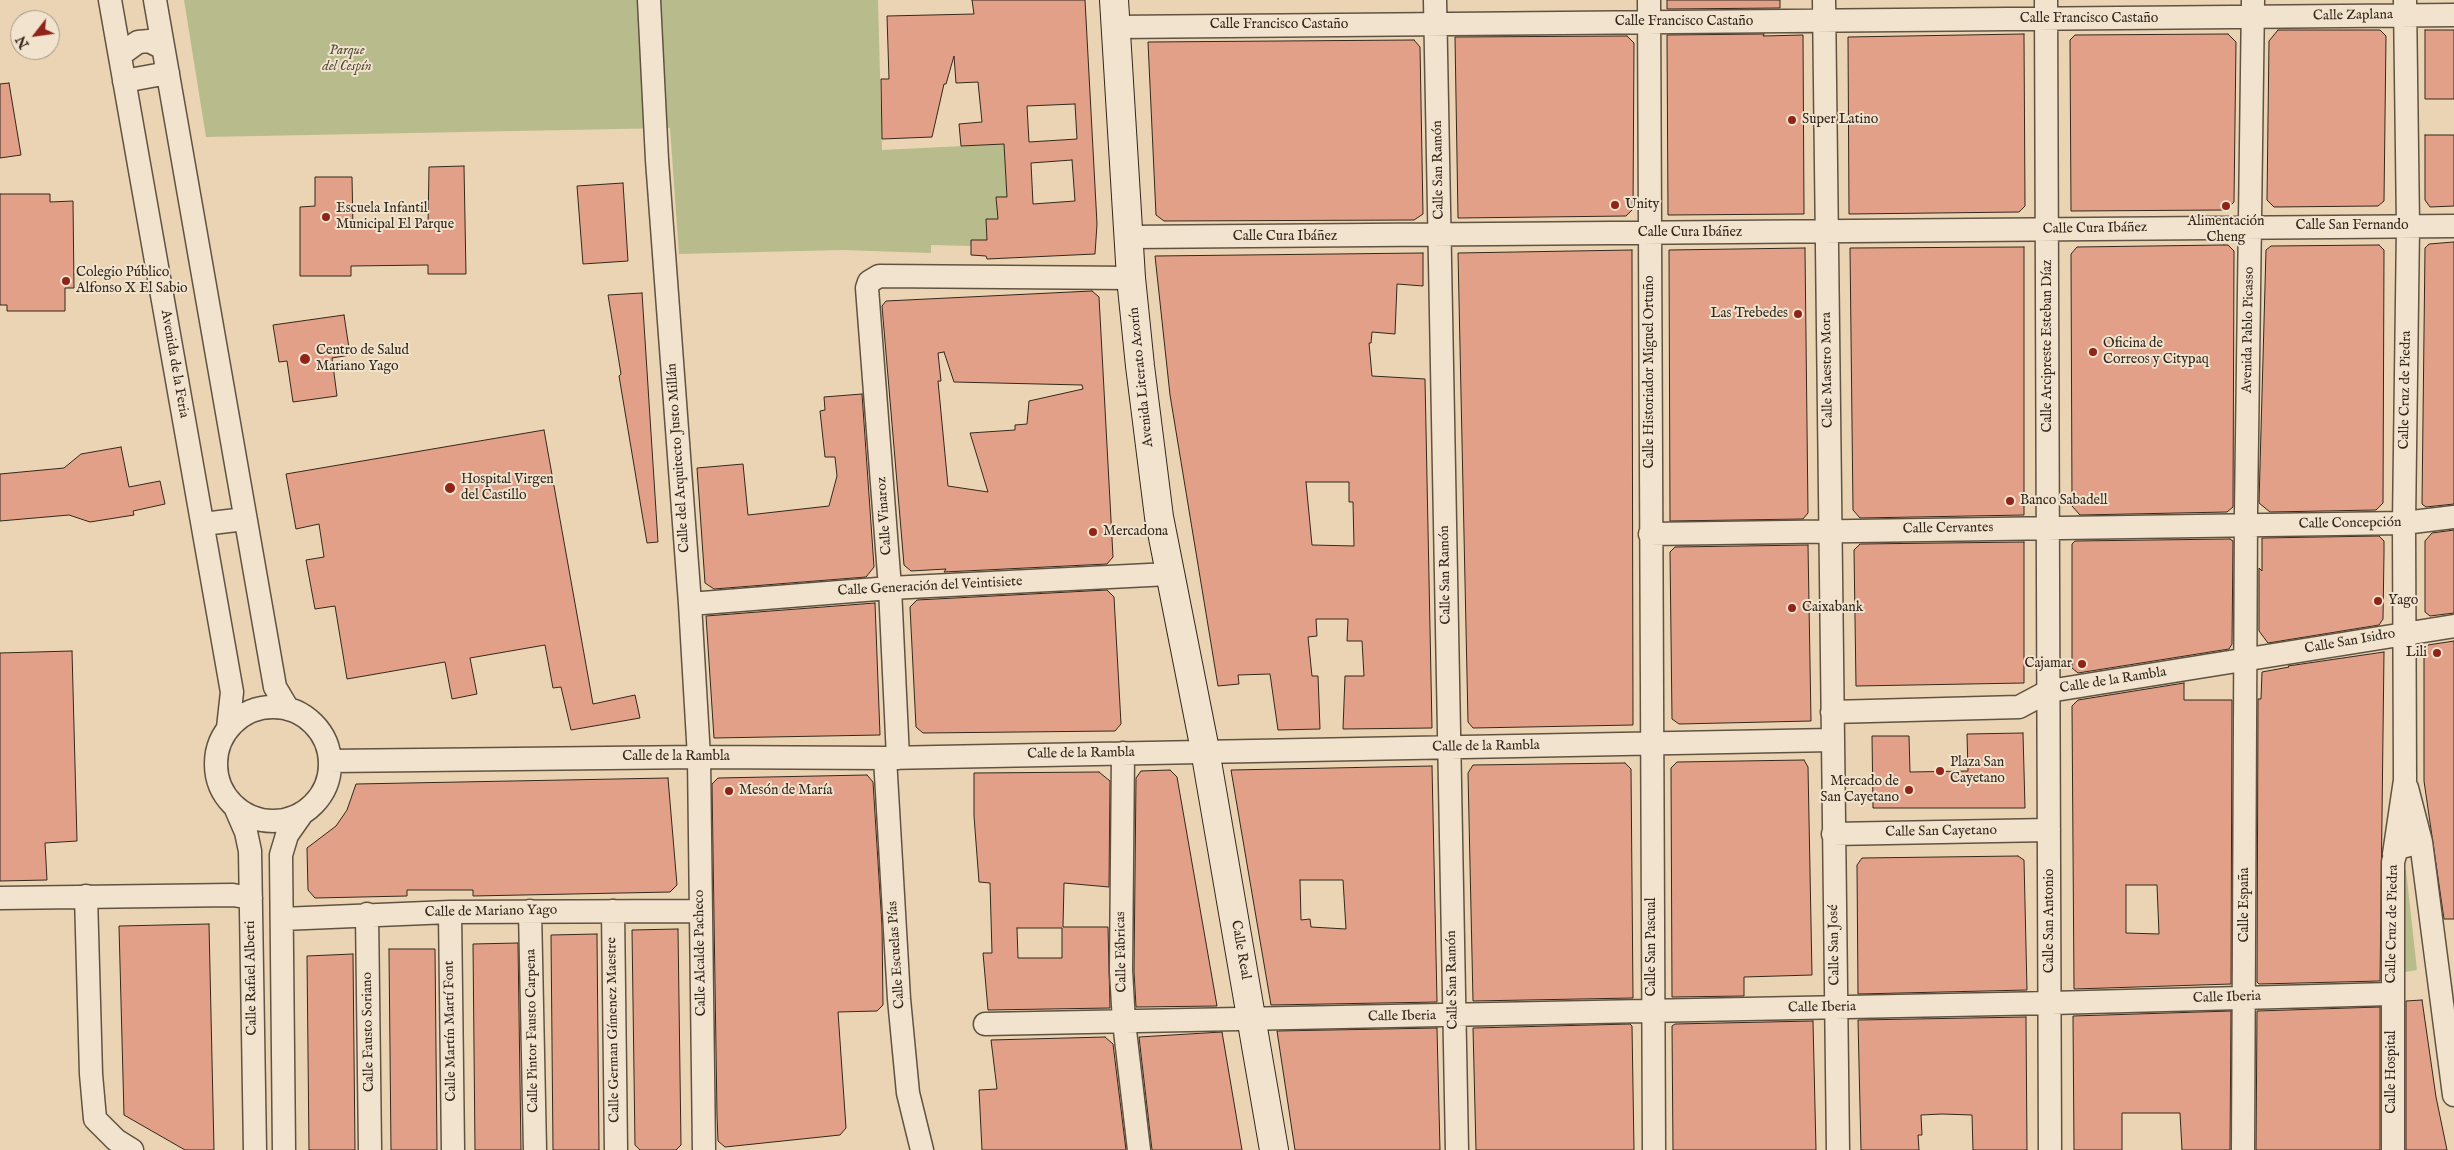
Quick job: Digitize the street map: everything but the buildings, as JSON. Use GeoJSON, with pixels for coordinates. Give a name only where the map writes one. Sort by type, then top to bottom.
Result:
{"type":"FeatureCollection","features":[{"type":"Feature","properties":{"kind":"main road","name":"Avenida Literato Azorín"},"geometry":{"type":"LineString","coordinates":[[1114,0],[1130,237],[1131,278],[1150,454],[1169,574],[1205,750]]}},
{"type":"Feature","properties":{"kind":"main road","name":"Calle Real"},"geometry":{"type":"LineString","coordinates":[[1205,750],[1274,1150]]}},
{"type":"Feature","properties":{"kind":"street","name":"Avenida de la Feria"},"geometry":{"type":"LineString","coordinates":[[110,0],[232,692],[228,728]]}},
{"type":"Feature","properties":{"kind":"street"},"geometry":{"type":"LineString","coordinates":[[155,0],[275,687],[288,709]]}},
{"type":"Feature","properties":{"kind":"street","name":"Calle del Arquitecto Justo Millán"},"geometry":{"type":"LineString","coordinates":[[649,0],[658,160],[690,604],[699,757]]}},
{"type":"Feature","properties":{"kind":"street","name":"Calle San Ramón"},"geometry":{"type":"LineString","coordinates":[[1435,0],[1457,1150]]}},
{"type":"Feature","properties":{"kind":"street","name":"Calle Zaplana"},"geometry":{"type":"LineString","coordinates":[[2253,9],[2405,8],[2454,15]]}},
{"type":"Feature","properties":{"kind":"street","name":"Calle Cruz de Piedra"},"geometry":{"type":"LineString","coordinates":[[2391,994],[2394,854],[2405,780],[2404,523],[2408,226],[2405,8]]}},
{"type":"Feature","properties":{"kind":"street","name":"Calle Francisco Castaño"},"geometry":{"type":"LineString","coordinates":[[1116,27],[1436,24],[1650,11],[2253,9]]}},
{"type":"Feature","properties":{"kind":"street","name":"Avenida Pablo Picasso"},"geometry":{"type":"LineString","coordinates":[[2247,660],[2246,525],[2253,9]]}},
{"type":"Feature","properties":{"kind":"street","name":"Calle Arcipreste Esteban Díaz"},"geometry":{"type":"LineString","coordinates":[[2046,10],[2049,691]]}},
{"type":"Feature","properties":{"kind":"street","name":"Calle Historiador Miguel Ortuño"},"geometry":{"type":"LineString","coordinates":[[1650,11],[1651,744]]}},
{"type":"Feature","properties":{"kind":"street","name":"Calle Maestro Mora"},"geometry":{"type":"LineString","coordinates":[[1824,11],[1832,740]]}},
{"type":"Feature","properties":{"kind":"street"},"geometry":{"type":"LineString","coordinates":[[120,55],[138,42],[149,41],[163,48]]}},
{"type":"Feature","properties":{"kind":"street"},"geometry":{"type":"LineString","coordinates":[[124,81],[168,73]]}},
{"type":"Feature","properties":{"kind":"street","name":"Calle San Fernando"},"geometry":{"type":"LineString","coordinates":[[2250,227],[2454,226]]}},
{"type":"Feature","properties":{"kind":"street","name":"Calle Cura Ibáñez"},"geometry":{"type":"LineString","coordinates":[[1130,237],[1827,233],[2250,227]]}},
{"type":"Feature","properties":{"kind":"street","name":"Calle Vinaroz"},"geometry":{"type":"LineString","coordinates":[[892,758],[890,588],[866,288],[874,278],[879,276],[1131,278]]}},
{"type":"Feature","properties":{"kind":"street","name":"Calle Concepción"},"geometry":{"type":"LineString","coordinates":[[2246,525],[2404,523],[2454,517]]}},
{"type":"Feature","properties":{"kind":"street"},"geometry":{"type":"LineString","coordinates":[[203,524],[245,519]]}},
{"type":"Feature","properties":{"kind":"street","name":"Calle Cervantes"},"geometry":{"type":"LineString","coordinates":[[1650,534],[2246,525]]}},
{"type":"Feature","properties":{"kind":"street","name":"Calle Generación del Veintisiete"},"geometry":{"type":"LineString","coordinates":[[690,604],[890,588],[1169,574]]}},
{"type":"Feature","properties":{"kind":"street","name":"Calle San Isidro"},"geometry":{"type":"LineString","coordinates":[[2247,660],[2454,626]]}},
{"type":"Feature","properties":{"kind":"street","name":"Calle de la Rambla"},"geometry":{"type":"LineString","coordinates":[[1832,712],[2019,707],[2049,691],[2247,660]]}},
{"type":"Feature","properties":{"kind":"street","name":"Calle España"},"geometry":{"type":"LineString","coordinates":[[2243,1150],[2247,660]]}},
{"type":"Feature","properties":{"kind":"street","name":"Calle San Antonio"},"geometry":{"type":"LineString","coordinates":[[2049,691],[2050,1150]]}},
{"type":"Feature","properties":{"kind":"street"},"geometry":{"type":"LineString","coordinates":[[284,1150],[281,855],[287,835],[301,815],[313,805],[323,792],[329,777],[330,761],[326,744],[318,730],[306,718],[288,709],[272,707],[255,710],[240,717],[228,728],[219,744],[215,761],[217,779],[224,795],[236,809],[251,818],[267,822],[284,821],[301,815]]}},
{"type":"Feature","properties":{"kind":"street","name":"Calle de la Rambla"},"geometry":{"type":"LineString","coordinates":[[330,761],[699,757],[892,758],[1205,750],[1832,740]]}},
{"type":"Feature","properties":{"kind":"street","name":"Calle San José"},"geometry":{"type":"LineString","coordinates":[[1832,740],[1838,1150]]}},
{"type":"Feature","properties":{"kind":"street","name":"Calle San Pascual"},"geometry":{"type":"LineString","coordinates":[[1651,744],[1654,1150]]}},
{"type":"Feature","properties":{"kind":"street","name":"Calle Fábricas"},"geometry":{"type":"LineString","coordinates":[[1123,753],[1121,971],[1124,1022],[1139,1150]]}},
{"type":"Feature","properties":{"kind":"street","name":"Calle Alcalde Pacheco"},"geometry":{"type":"LineString","coordinates":[[699,757],[704,1150]]}},
{"type":"Feature","properties":{"kind":"street","name":"Calle Escuelas Pías"},"geometry":{"type":"LineString","coordinates":[[892,758],[899,998],[907,1085],[922,1150]]}},
{"type":"Feature","properties":{"kind":"street","name":"Calle Cruz de Piedra"},"geometry":{"type":"LineString","coordinates":[[2405,780],[2421,842],[2445,972],[2454,1095]]}},
{"type":"Feature","properties":{"kind":"street","name":"Calle Rafael Alberti"},"geometry":{"type":"LineString","coordinates":[[236,809],[246,832],[250,851],[255,1150]]}},
{"type":"Feature","properties":{"kind":"street","name":"Calle San Cayetano"},"geometry":{"type":"LineString","coordinates":[[1833,834],[2049,830]]}},
{"type":"Feature","properties":{"kind":"street","name":"Calle Cruz de Piedra"},"geometry":{"type":"LineString","coordinates":[[2394,854],[2402,846],[2421,842]]}},
{"type":"Feature","properties":{"kind":"street"},"geometry":{"type":"LineString","coordinates":[[0,898],[233,895],[251,898]]}},
{"type":"Feature","properties":{"kind":"street"},"geometry":{"type":"LineString","coordinates":[[86,896],[90,1074],[95,1119],[116,1140],[132,1150]]}},
{"type":"Feature","properties":{"kind":"street","name":"Calle Pintor Fausto Carpena"},"geometry":{"type":"LineString","coordinates":[[530,911],[535,1150]]}},
{"type":"Feature","properties":{"kind":"street","name":"Calle German Gímenez Maestre"},"geometry":{"type":"LineString","coordinates":[[613,911],[616,1150]]}},
{"type":"Feature","properties":{"kind":"street","name":"Calle de Mariano Yago"},"geometry":{"type":"LineString","coordinates":[[282,919],[450,912],[700,911]]}},
{"type":"Feature","properties":{"kind":"street","name":"Calle Martín Martí Font"},"geometry":{"type":"LineString","coordinates":[[450,912],[453,1150]]}},
{"type":"Feature","properties":{"kind":"street","name":"Calle Fausto Soriano"},"geometry":{"type":"LineString","coordinates":[[367,914],[370,1150]]}},
{"type":"Feature","properties":{"kind":"street","name":"Calle Iberia"},"geometry":{"type":"LineString","coordinates":[[986,1024],[1653,1012],[2391,994]]}},
{"type":"Feature","properties":{"kind":"street","name":"Calle Hospital"},"geometry":{"type":"LineString","coordinates":[[2391,994],[2393,1150]]}},
{"type":"Feature","properties":{"kind":"green space","name":"Parque del Cespín"},"geometry":{"type":"Polygon","coordinates":[[[184,0],[878,0],[882,150],[1004,144],[1007,197],[996,197],[997,208],[1009,218],[986,219],[987,240],[971,240],[971,246],[931,245],[931,253],[842,250],[679,254],[670,128],[206,137],[184,0]]]}},
{"type":"Feature","properties":{"kind":"green space"},"geometry":{"type":"Polygon","coordinates":[[[2402,870],[2406,870],[2417,970],[2405,972],[2403,971],[2402,870]]]}},
{"type":"Feature","properties":{"kind":"place","name":"Super Latino"},"geometry":{"type":"Point","coordinates":[1792,120]}},
{"type":"Feature","properties":{"kind":"place","name":"Unity"},"geometry":{"type":"Point","coordinates":[1615,205]}},
{"type":"Feature","properties":{"kind":"place","name":"Alimentación Cheng"},"geometry":{"type":"Point","coordinates":[2226,206]}},
{"type":"Feature","properties":{"kind":"place","name":"Escuela Infantil Municipal El Parque"},"geometry":{"type":"Point","coordinates":[326,217]}},
{"type":"Feature","properties":{"kind":"place","name":"Colegio Público Alfonso X El Sabio"},"geometry":{"type":"Point","coordinates":[66,281]}},
{"type":"Feature","properties":{"kind":"place","name":"Las Trebedes"},"geometry":{"type":"Point","coordinates":[1798,314]}},
{"type":"Feature","properties":{"kind":"place","name":"Oficina de Correos y Citypaq"},"geometry":{"type":"Point","coordinates":[2093,352]}},
{"type":"Feature","properties":{"kind":"place","name":"Centro de Salud Mariano Yago"},"geometry":{"type":"Point","coordinates":[305,359]}},
{"type":"Feature","properties":{"kind":"place","name":"Hospital Virgen del Castillo"},"geometry":{"type":"Point","coordinates":[450,488]}},
{"type":"Feature","properties":{"kind":"place","name":"Banco Sabadell"},"geometry":{"type":"Point","coordinates":[2010,501]}},
{"type":"Feature","properties":{"kind":"place","name":"Mercadona"},"geometry":{"type":"Point","coordinates":[1093,532]}},
{"type":"Feature","properties":{"kind":"place","name":"Yago"},"geometry":{"type":"Point","coordinates":[2378,601]}},
{"type":"Feature","properties":{"kind":"place","name":"Caixabank"},"geometry":{"type":"Point","coordinates":[1792,608]}},
{"type":"Feature","properties":{"kind":"place","name":"Lili"},"geometry":{"type":"Point","coordinates":[2437,653]}},
{"type":"Feature","properties":{"kind":"place","name":"Cajamar"},"geometry":{"type":"Point","coordinates":[2082,664]}},
{"type":"Feature","properties":{"kind":"place","name":"Plaza San Cayetano"},"geometry":{"type":"Point","coordinates":[1940,771]}},
{"type":"Feature","properties":{"kind":"place","name":"Mercado de San Cayetano"},"geometry":{"type":"Point","coordinates":[1909,790]}},
{"type":"Feature","properties":{"kind":"place","name":"Mesón de María"},"geometry":{"type":"Point","coordinates":[729,791]}}]}
